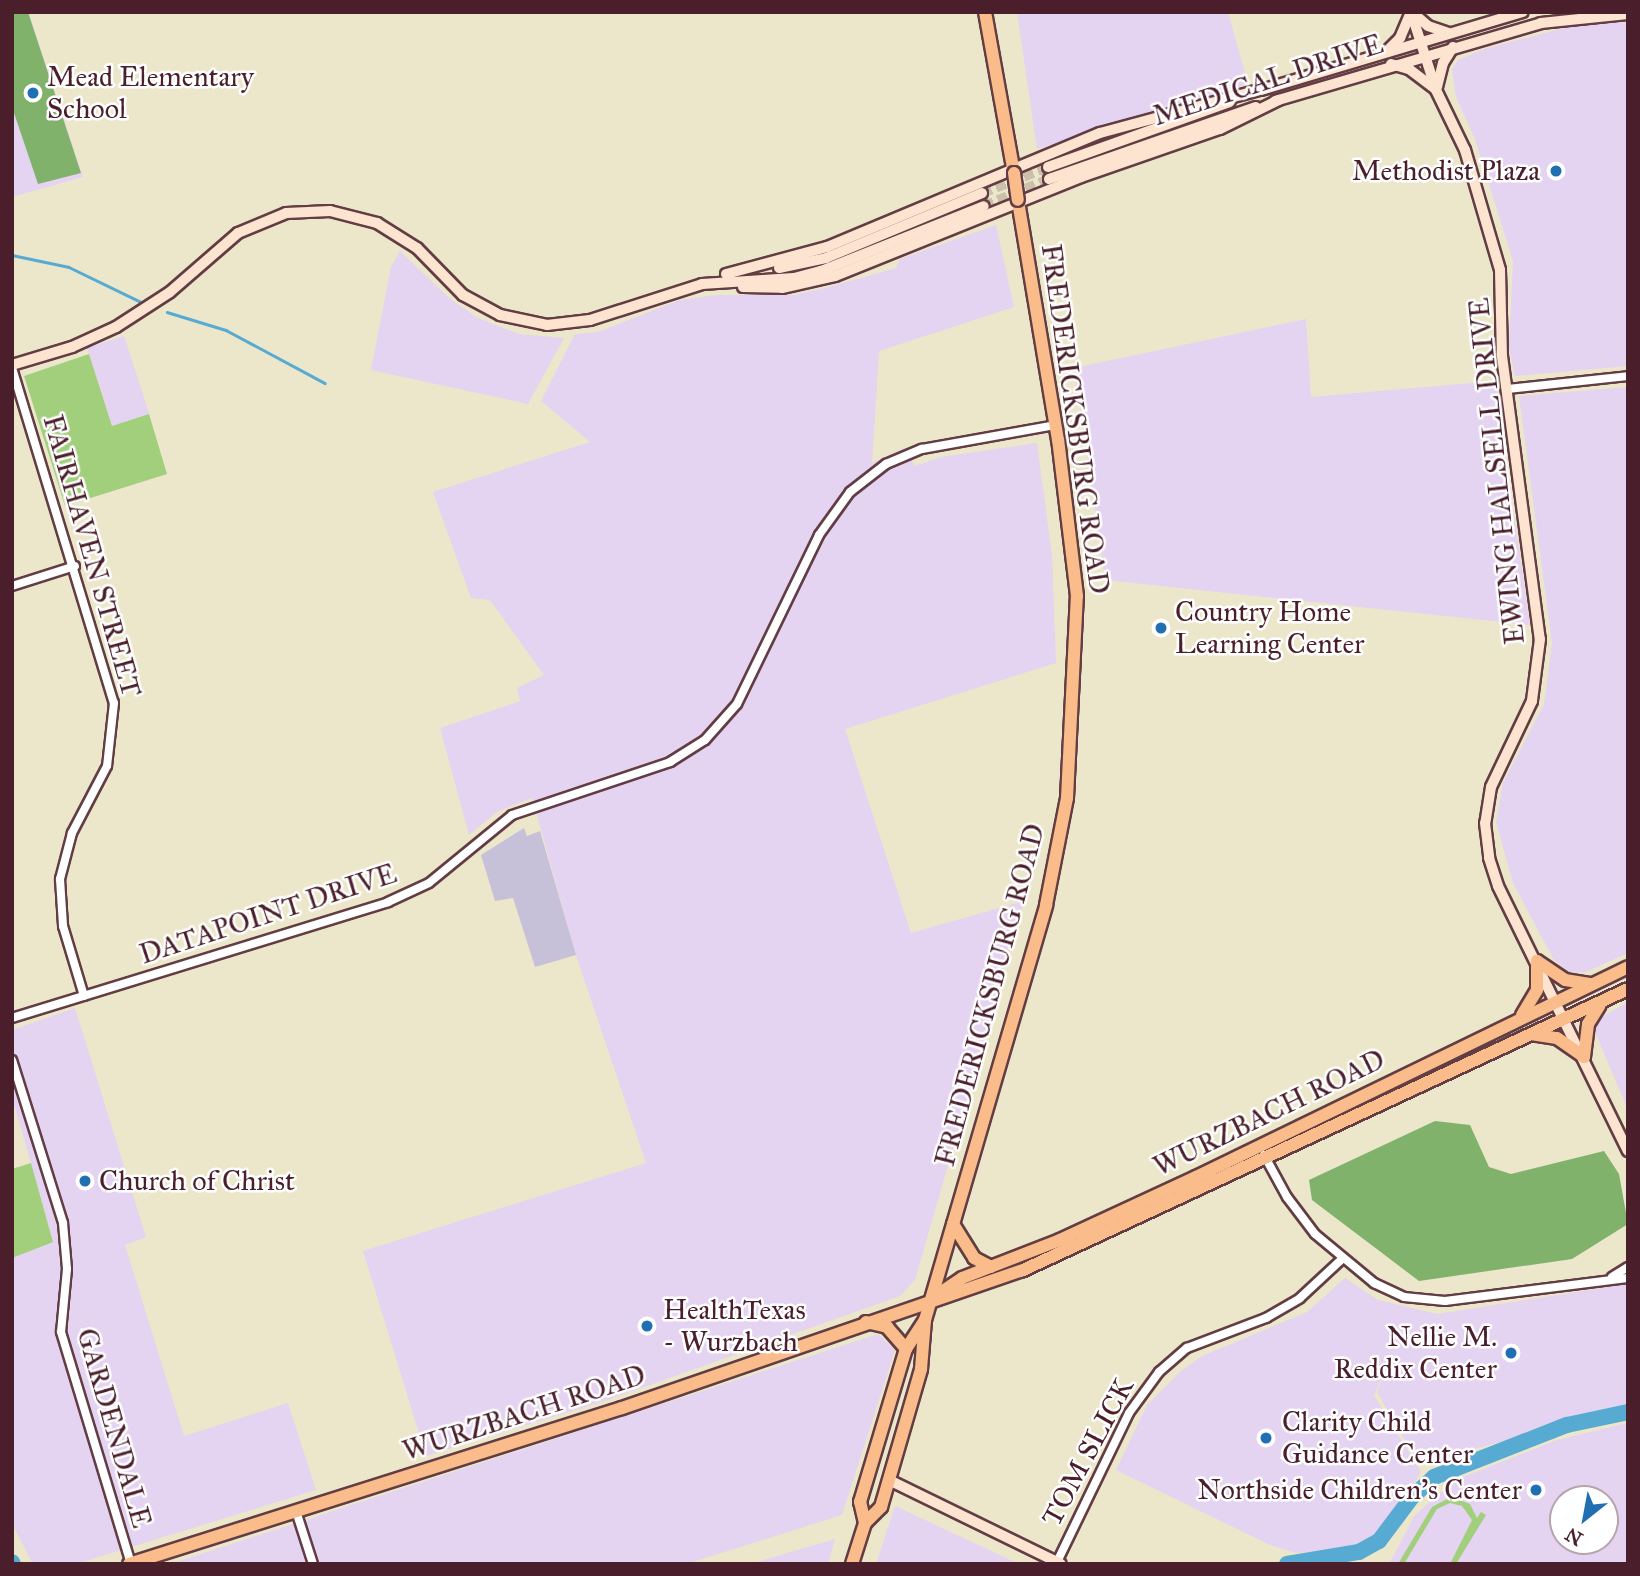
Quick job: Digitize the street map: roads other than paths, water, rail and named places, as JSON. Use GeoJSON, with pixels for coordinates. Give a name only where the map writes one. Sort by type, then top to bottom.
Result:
{"type":"FeatureCollection","features":[{"type":"Feature","properties":{"kind":"main road","name":"FREDERICKSBURG ROAD"},"geometry":{"type":"LineString","coordinates":[[865,1523],[860,1502],[906,1349],[925,1320],[931,1300],[1046,905],[1067,798],[1077,596],[1055,425],[985,12]]}},
{"type":"Feature","properties":{"kind":"main road"},"geometry":{"type":"LineString","coordinates":[[1515,1022],[1534,998],[1537,961],[1565,980],[1593,984]]}},
{"type":"Feature","properties":{"kind":"main road","name":"WURZBACH ROAD"},"geometry":{"type":"LineString","coordinates":[[931,1300],[962,1278],[1060,1240],[1628,967]]}},
{"type":"Feature","properties":{"kind":"main road","name":"WURZBACH ROAD"},"geometry":{"type":"LineString","coordinates":[[130,1564],[622,1408],[866,1322],[1021,1271],[1628,989]]}},
{"type":"Feature","properties":{"kind":"main road"},"geometry":{"type":"LineString","coordinates":[[1527,1034],[1554,1037],[1584,1057],[1588,1022],[1602,1002]]}},
{"type":"Feature","properties":{"kind":"main road"},"geometry":{"type":"LineString","coordinates":[[953,1224],[974,1258],[991,1267]]}},
{"type":"Feature","properties":{"kind":"main road","name":"FREDERICKSBURG ROAD"},"geometry":{"type":"LineString","coordinates":[[852,1564],[865,1523],[881,1507],[925,1351],[925,1320]]}},
{"type":"Feature","properties":{"kind":"main road"},"geometry":{"type":"LineString","coordinates":[[866,1322],[887,1327],[906,1349]]}},
{"type":"Feature","properties":{"kind":"main road"},"geometry":{"type":"LineString","coordinates":[[875,1455],[889,1480]]}},
{"type":"Feature","properties":{"kind":"street"},"geometry":{"type":"LineString","coordinates":[[1387,51],[1400,38],[1412,12],[1428,26],[1448,33]]}},
{"type":"Feature","properties":{"kind":"street","name":"EWING HALSELL DRIVE"},"geometry":{"type":"LineString","coordinates":[[1412,12],[1419,42],[1436,90],[1465,150],[1496,251],[1507,389],[1540,639],[1532,701],[1491,787],[1486,845],[1498,887],[1558,1001],[1628,1151]]}},
{"type":"Feature","properties":{"kind":"street","name":"MEDICAL DRIVE"},"geometry":{"type":"LineString","coordinates":[[1523,12],[1267,88],[1049,173],[1390,64],[1541,23],[1628,13]]}},
{"type":"Feature","properties":{"kind":"street"},"geometry":{"type":"LineString","coordinates":[[1390,64],[1409,69],[1436,90],[1443,63],[1453,47]]}},
{"type":"Feature","properties":{"kind":"street"},"geometry":{"type":"LineString","coordinates":[[12,366],[72,347],[116,327],[170,292],[237,233],[273,216],[300,211],[347,213],[377,223],[417,248],[463,295],[500,315],[531,323],[590,320],[726,274],[827,247],[1100,133],[1267,88]]}},
{"type":"Feature","properties":{"kind":"street"},"geometry":{"type":"LineString","coordinates":[[702,284],[766,289],[820,281],[1081,177],[1220,129],[1279,100]]}},
{"type":"Feature","properties":{"kind":"street"},"geometry":{"type":"LineString","coordinates":[[726,274],[826,258],[982,193]]}},
{"type":"Feature","properties":{"kind":"street"},"geometry":{"type":"LineString","coordinates":[[702,284],[794,278],[821,271],[984,206]]}},
{"type":"Feature","properties":{"kind":"street","name":"FAIRHAVEN STREET"},"geometry":{"type":"LineString","coordinates":[[12,366],[108,671],[115,719],[107,766],[72,833],[60,879],[63,926],[84,996]]}},
{"type":"Feature","properties":{"kind":"street"},"geometry":{"type":"LineString","coordinates":[[1507,389],[1628,376]]}},
{"type":"Feature","properties":{"kind":"street","name":"DATAPOINT DRIVE"},"geometry":{"type":"LineString","coordinates":[[12,1018],[416,891],[512,815],[670,762],[692,749],[737,704],[819,535],[850,492],[886,464],[922,449],[1055,425]]}},
{"type":"Feature","properties":{"kind":"street"},"geometry":{"type":"LineString","coordinates":[[12,586],[75,566]]}},
{"type":"Feature","properties":{"kind":"street","name":"GARDENDALE"},"geometry":{"type":"LineString","coordinates":[[12,1060],[63,1223],[67,1269],[61,1332],[130,1564]]}},
{"type":"Feature","properties":{"kind":"street"},"geometry":{"type":"LineString","coordinates":[[1259,1146],[1296,1210],[1342,1259],[1390,1292],[1427,1301],[1612,1276],[1628,1278]]}},
{"type":"Feature","properties":{"kind":"street","name":"TOM SLICK"},"geometry":{"type":"LineString","coordinates":[[1059,1563],[1129,1413],[1159,1372],[1187,1348],[1266,1318],[1300,1298],[1342,1259]]}},
{"type":"Feature","properties":{"kind":"street"},"geometry":{"type":"LineString","coordinates":[[1612,1276],[1628,1267]]}},
{"type":"Feature","properties":{"kind":"street"},"geometry":{"type":"LineString","coordinates":[[889,1480],[1059,1563]]}},
{"type":"Feature","properties":{"kind":"street"},"geometry":{"type":"LineString","coordinates":[[296,1511],[313,1564]]}},
{"type":"Feature","properties":{"kind":"waterway"},"geometry":{"type":"LineString","coordinates":[[12,255],[69,267],[141,302]]}},
{"type":"Feature","properties":{"kind":"waterway"},"geometry":{"type":"LineString","coordinates":[[167,312],[226,330],[325,383]]}},
{"type":"Feature","properties":{"kind":"waterway"},"geometry":{"type":"LineString","coordinates":[[1287,1564],[1359,1552],[1379,1541],[1412,1497],[1434,1477],[1567,1425],[1628,1412]]}},
{"type":"Feature","properties":{"kind":"tunnel"},"geometry":{"type":"LineString","coordinates":[[982,193],[1048,167]]}},
{"type":"Feature","properties":{"kind":"tunnel"},"geometry":{"type":"LineString","coordinates":[[984,206],[1049,179]]}},
{"type":"Feature","properties":{"kind":"place","name":"Mead Elementary School"},"geometry":{"type":"Point","coordinates":[33,93]}},
{"type":"Feature","properties":{"kind":"place","name":"Methodist Plaza"},"geometry":{"type":"Point","coordinates":[1556,171]}},
{"type":"Feature","properties":{"kind":"place","name":"Country Home Learning Center"},"geometry":{"type":"Point","coordinates":[1161,628]}},
{"type":"Feature","properties":{"kind":"place","name":"Church of Christ"},"geometry":{"type":"Point","coordinates":[85,1181]}},
{"type":"Feature","properties":{"kind":"place","name":"HealthTexas - Wurzbach"},"geometry":{"type":"Point","coordinates":[647,1326]}},
{"type":"Feature","properties":{"kind":"place","name":"Nellie M. Reddix Center"},"geometry":{"type":"Point","coordinates":[1511,1353]}},
{"type":"Feature","properties":{"kind":"place","name":"Clarity Child Guidance Center"},"geometry":{"type":"Point","coordinates":[1266,1438]}},
{"type":"Feature","properties":{"kind":"place","name":"Northside Children's Center"},"geometry":{"type":"Point","coordinates":[1536,1490]}}]}
